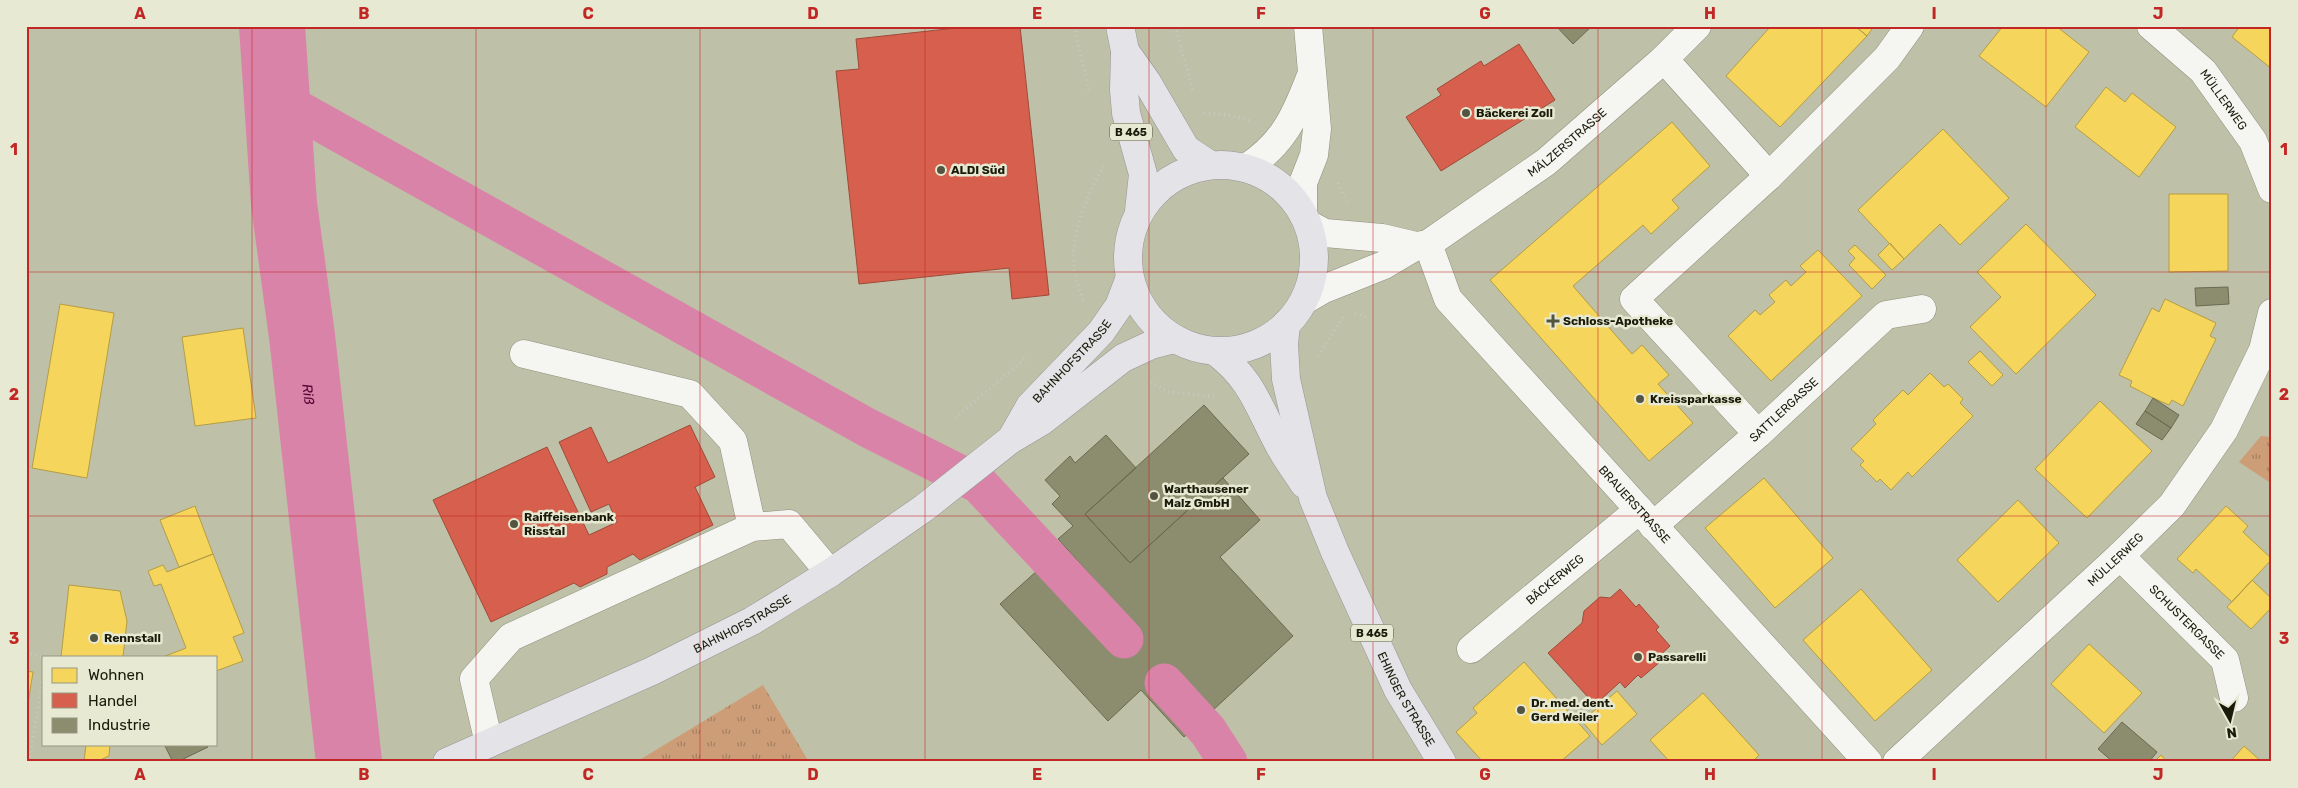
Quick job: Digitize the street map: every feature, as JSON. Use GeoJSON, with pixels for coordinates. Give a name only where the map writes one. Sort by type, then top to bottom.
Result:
{"type":"FeatureCollection","features":[{"type":"Feature","properties":{"kind":"main road","name":"B 465"},"geometry":{"type":"LineString","coordinates":[[1122,39],[1186,149],[1210,165]]}},
{"type":"Feature","properties":{"kind":"main road","name":"B 465"},"geometry":{"type":"LineString","coordinates":[[1122,39],[1126,113],[1143,174],[1139,211]]}},
{"type":"Feature","properties":{"kind":"main road"},"geometry":{"type":"LineString","coordinates":[[1210,165],[1229,165],[1246,168],[1264,175],[1280,185],[1296,202],[1306,219],[1314,254],[1312,278],[1305,300],[1286,324],[1272,336],[1254,345],[1235,350],[1216,352],[1194,348],[1174,339],[1154,324],[1139,304],[1129,280],[1127,256],[1130,233],[1139,211],[1154,192],[1171,179],[1191,170],[1210,165]]}},
{"type":"Feature","properties":{"kind":"main road","name":"BAHNHOFSTRASSE"},"geometry":{"type":"LineString","coordinates":[[1010,440],[1030,406],[1101,332],[1119,306],[1129,280]]}},
{"type":"Feature","properties":{"kind":"main road","name":"EHINGER STRASSE"},"geometry":{"type":"LineString","coordinates":[[1286,324],[1284,344],[1286,379],[1313,498],[1335,552],[1398,690],[1442,762]]}},
{"type":"Feature","properties":{"kind":"main road","name":"BAHNHOFSTRASSE"},"geometry":{"type":"LineString","coordinates":[[447,762],[652,671],[743,626],[830,572],[924,508],[1010,440],[1042,421],[1123,358],[1151,345],[1174,339]]}},
{"type":"Feature","properties":{"kind":"main road","name":"EHINGER STRASSE"},"geometry":{"type":"LineString","coordinates":[[1216,352],[1234,366],[1253,391],[1278,443],[1313,498]]}},
{"type":"Feature","properties":{"kind":"street"},"geometry":{"type":"LineString","coordinates":[[1308,26],[1317,129],[1314,155],[1303,183],[1306,219],[1325,233],[1382,238],[1422,245]]}},
{"type":"Feature","properties":{"kind":"street","name":"MÄLZERSTRASSE"},"geometry":{"type":"LineString","coordinates":[[1422,245],[1546,162],[1664,59],[1697,26]]}},
{"type":"Feature","properties":{"kind":"street"},"geometry":{"type":"LineString","coordinates":[[1758,434],[1634,299],[1769,176],[1887,58],[1910,26]]}},
{"type":"Feature","properties":{"kind":"street","name":"MÜLLERWEG"},"geometry":{"type":"LineString","coordinates":[[2151,26],[2203,71],[2262,136],[2272,189]]}},
{"type":"Feature","properties":{"kind":"street"},"geometry":{"type":"LineString","coordinates":[[1664,59],[1769,176]]}},
{"type":"Feature","properties":{"kind":"street"},"geometry":{"type":"LineString","coordinates":[[1246,168],[1263,157],[1283,135],[1295,117],[1311,74]]}},
{"type":"Feature","properties":{"kind":"street"},"geometry":{"type":"LineString","coordinates":[[1305,300],[1324,289],[1384,266],[1422,245]]}},
{"type":"Feature","properties":{"kind":"street","name":"BRAUERSTRASSE"},"geometry":{"type":"LineString","coordinates":[[1422,245],[1448,299],[1868,762]]}},
{"type":"Feature","properties":{"kind":"street","name":"SATTLERGASSE"},"geometry":{"type":"LineString","coordinates":[[1646,518],[1758,434],[1886,314],[1922,309]]}},
{"type":"Feature","properties":{"kind":"street","name":"MÜLLERWEG"},"geometry":{"type":"LineString","coordinates":[[1897,762],[2120,556],[2172,505],[2224,430],[2262,350],[2272,313]]}},
{"type":"Feature","properties":{"kind":"street"},"geometry":{"type":"LineString","coordinates":[[524,354],[690,394],[733,441],[752,526]]}},
{"type":"Feature","properties":{"kind":"street","name":"BÄCKERWEG"},"geometry":{"type":"LineString","coordinates":[[1471,649],[1646,518]]}},
{"type":"Feature","properties":{"kind":"street"},"geometry":{"type":"LineString","coordinates":[[489,743],[474,679],[511,637],[752,526],[789,524],[830,572]]}},
{"type":"Feature","properties":{"kind":"street","name":"SCHUSTERGASSE"},"geometry":{"type":"LineString","coordinates":[[2120,556],[2225,660],[2234,698]]}},
{"type":"Feature","properties":{"kind":"path"},"geometry":{"type":"LineString","coordinates":[[1074,26],[1090,94]]}},
{"type":"Feature","properties":{"kind":"path"},"geometry":{"type":"LineString","coordinates":[[1174,26],[1194,96]]}},
{"type":"Feature","properties":{"kind":"path"},"geometry":{"type":"LineString","coordinates":[[1314,155],[1333,174],[1347,200],[1354,236]]}},
{"type":"Feature","properties":{"kind":"path"},"geometry":{"type":"LineString","coordinates":[[1085,309],[1075,272],[1075,239],[1082,209],[1105,162]]}},
{"type":"Feature","properties":{"kind":"path"},"geometry":{"type":"LineString","coordinates":[[955,418],[1032,354]]}},
{"type":"Feature","properties":{"kind":"path"},"geometry":{"type":"LineString","coordinates":[[1123,358],[1135,372],[1168,392],[1221,396],[1253,391]]}},
{"type":"Feature","properties":{"kind":"path"},"geometry":{"type":"LineString","coordinates":[[26,652],[42,657]]}},
{"type":"Feature","properties":{"kind":"path"},"geometry":{"type":"LineString","coordinates":[[29,762],[42,682]]}},
{"type":"Feature","properties":{"kind":"green space"},"geometry":{"type":"Polygon","coordinates":[[[2261,436],[2272,437],[2272,484],[2239,462],[2261,436]]]}},
{"type":"Feature","properties":{"kind":"green space"},"geometry":{"type":"Polygon","coordinates":[[[763,685],[809,762],[633,762],[641,759],[763,685]]]}},
{"type":"Feature","properties":{"kind":"building: Wohnen"},"geometry":{"type":"Polygon","coordinates":[[[1771,26],[1855,26],[1867,36],[1780,127],[1726,76],[1771,26]]]}},
{"type":"Feature","properties":{"kind":"building: Wohnen"},"geometry":{"type":"Polygon","coordinates":[[[1855,26],[1874,26],[1867,36],[1855,26]]]}},
{"type":"Feature","properties":{"kind":"building: Wohnen"},"geometry":{"type":"Polygon","coordinates":[[[2003,26],[2056,26],[2089,52],[2046,107],[1979,56],[2003,26]]]}},
{"type":"Feature","properties":{"kind":"building: Wohnen"},"geometry":{"type":"Polygon","coordinates":[[[2240,26],[2272,26],[2272,69],[2232,37],[2240,26]]]}},
{"type":"Feature","properties":{"kind":"building: Wohnen"},"geometry":{"type":"Polygon","coordinates":[[[2106,87],[2125,102],[2132,93],[2176,127],[2139,177],[2075,127],[2106,87]]]}},
{"type":"Feature","properties":{"kind":"building: Wohnen"},"geometry":{"type":"Polygon","coordinates":[[[1672,122],[1710,166],[1672,200],[1679,208],[1651,234],[1643,225],[1573,286],[1632,354],[1642,345],[1669,375],[1658,384],[1693,423],[1649,461],[1490,280],[1672,122]]]}},
{"type":"Feature","properties":{"kind":"building: Wohnen"},"geometry":{"type":"Polygon","coordinates":[[[1943,129],[2009,198],[1960,245],[1940,224],[1904,259],[1858,210],[1943,129]]]}},
{"type":"Feature","properties":{"kind":"building: Wohnen"},"geometry":{"type":"Polygon","coordinates":[[[2169,194],[2228,194],[2228,271],[2169,272],[2169,194]]]}},
{"type":"Feature","properties":{"kind":"building: Wohnen"},"geometry":{"type":"Polygon","coordinates":[[[2026,224],[2096,295],[2016,374],[1970,327],[2001,297],[1977,272],[2026,224]]]}},
{"type":"Feature","properties":{"kind":"building: Wohnen"},"geometry":{"type":"Polygon","coordinates":[[[1890,243],[1904,259],[1892,270],[1878,255],[1890,243]]]}},
{"type":"Feature","properties":{"kind":"building: Wohnen"},"geometry":{"type":"Polygon","coordinates":[[[1855,245],[1886,275],[1872,289],[1849,265],[1855,258],[1848,251],[1855,245]]]}},
{"type":"Feature","properties":{"kind":"building: Wohnen"},"geometry":{"type":"Polygon","coordinates":[[[1818,250],[1862,296],[1771,381],[1728,336],[1755,310],[1760,315],[1775,302],[1769,295],[1786,280],[1791,286],[1806,272],[1800,266],[1818,250]]]}},
{"type":"Feature","properties":{"kind":"building: Wohnen"},"geometry":{"type":"Polygon","coordinates":[[[2165,299],[2216,323],[2210,336],[2216,339],[2183,406],[2172,400],[2169,405],[2153,398],[2130,386],[2132,381],[2119,375],[2152,308],[2159,312],[2165,299]]]}},
{"type":"Feature","properties":{"kind":"building: Wohnen"},"geometry":{"type":"Polygon","coordinates":[[[60,304],[114,313],[87,478],[32,468],[60,304]]]}},
{"type":"Feature","properties":{"kind":"building: Wohnen"},"geometry":{"type":"Polygon","coordinates":[[[243,328],[256,418],[195,426],[182,337],[243,328]]]}},
{"type":"Feature","properties":{"kind":"building: Wohnen"},"geometry":{"type":"Polygon","coordinates":[[[1980,351],[2003,375],[1992,386],[1968,362],[1980,351]]]}},
{"type":"Feature","properties":{"kind":"building: Wohnen"},"geometry":{"type":"Polygon","coordinates":[[[1930,373],[1944,387],[1948,384],[1963,399],[1960,403],[1973,416],[1912,477],[1908,472],[1891,490],[1880,479],[1877,482],[1860,465],[1864,461],[1851,449],[1876,424],[1873,420],[1903,390],[1908,395],[1930,373]]]}},
{"type":"Feature","properties":{"kind":"building: Wohnen"},"geometry":{"type":"Polygon","coordinates":[[[2100,401],[2152,451],[2087,518],[2035,469],[2100,401]]]}},
{"type":"Feature","properties":{"kind":"building: Wohnen"},"geometry":{"type":"Polygon","coordinates":[[[1764,478],[1833,558],[1775,608],[1705,528],[1764,478]]]}},
{"type":"Feature","properties":{"kind":"building: Wohnen"},"geometry":{"type":"Polygon","coordinates":[[[2018,500],[2059,543],[1998,602],[1957,560],[2018,500]]]}},
{"type":"Feature","properties":{"kind":"building: Wohnen"},"geometry":{"type":"Polygon","coordinates":[[[195,506],[213,554],[179,567],[160,520],[195,506]]]}},
{"type":"Feature","properties":{"kind":"building: Wohnen"},"geometry":{"type":"Polygon","coordinates":[[[2226,506],[2248,526],[2243,532],[2272,559],[2232,602],[2196,569],[2193,573],[2177,559],[2226,506]]]}},
{"type":"Feature","properties":{"kind":"building: Wohnen"},"geometry":{"type":"Polygon","coordinates":[[[213,554],[244,633],[233,637],[243,661],[218,670],[218,656],[166,656],[186,648],[161,584],[154,586],[148,571],[163,565],[167,572],[213,554]]]}},
{"type":"Feature","properties":{"kind":"building: Wohnen"},"geometry":{"type":"Polygon","coordinates":[[[2252,580],[2272,599],[2272,607],[2251,629],[2227,607],[2252,580]]]}},
{"type":"Feature","properties":{"kind":"building: Wohnen","name":"Rennstall"},"geometry":{"type":"Polygon","coordinates":[[[69,585],[120,591],[127,621],[123,656],[61,656],[69,585]]]}},
{"type":"Feature","properties":{"kind":"building: Wohnen"},"geometry":{"type":"Polygon","coordinates":[[[1861,589],[1932,670],[1875,721],[1803,640],[1861,589]]]}},
{"type":"Feature","properties":{"kind":"building: Wohnen"},"geometry":{"type":"Polygon","coordinates":[[[2089,644],[2142,693],[2104,733],[2051,684],[2089,644]]]}},
{"type":"Feature","properties":{"kind":"building: Wohnen","name":"Dr. med. dent. Gerd Weiler"},"geometry":{"type":"Polygon","coordinates":[[[1524,662],[1590,736],[1560,762],[1483,762],[1456,732],[1477,713],[1473,708],[1524,662]]]}},
{"type":"Feature","properties":{"kind":"building: Wohnen"},"geometry":{"type":"Polygon","coordinates":[[[26,671],[33,672],[26,716],[26,671]]]}},
{"type":"Feature","properties":{"kind":"building: Wohnen"},"geometry":{"type":"Polygon","coordinates":[[[1617,691],[1637,714],[1602,745],[1582,721],[1617,691]]]}},
{"type":"Feature","properties":{"kind":"building: Wohnen"},"geometry":{"type":"Polygon","coordinates":[[[1703,693],[1759,755],[1752,762],[1670,762],[1650,740],[1703,693]]]}},
{"type":"Feature","properties":{"kind":"building: Wohnen"},"geometry":{"type":"Polygon","coordinates":[[[86,746],[110,746],[109,756],[96,762],[84,762],[86,746]]]}},
{"type":"Feature","properties":{"kind":"building: Wohnen"},"geometry":{"type":"Polygon","coordinates":[[[2244,746],[2262,762],[2230,762],[2244,746]]]}},
{"type":"Feature","properties":{"kind":"building: Wohnen"},"geometry":{"type":"Polygon","coordinates":[[[2161,755],[2167,762],[2154,762],[2161,755]]]}},
{"type":"Feature","properties":{"kind":"building: Handel","name":"ALDI Süd"},"geometry":{"type":"Polygon","coordinates":[[[974,26],[1020,26],[1049,295],[1012,299],[1009,268],[859,284],[836,71],[859,69],[856,39],[974,26]]]}},
{"type":"Feature","properties":{"kind":"building: Handel"},"geometry":{"type":"Polygon","coordinates":[[[1519,44],[1555,100],[1441,171],[1406,117],[1441,95],[1437,89],[1481,61],[1484,66],[1519,44]]]}},
{"type":"Feature","properties":{"kind":"building: Handel","name":"Raiffeisenbank Risstal"},"geometry":{"type":"Polygon","coordinates":[[[690,425],[715,477],[695,487],[713,525],[640,560],[633,554],[607,567],[607,574],[580,587],[574,583],[491,622],[433,500],[547,447],[589,535],[617,522],[609,504],[591,512],[559,442],[591,427],[608,463],[690,425]]]}},
{"type":"Feature","properties":{"kind":"building: Handel","name":"Passarelli"},"geometry":{"type":"Polygon","coordinates":[[[1620,589],[1636,607],[1639,604],[1659,627],[1656,630],[1670,646],[1657,658],[1660,662],[1641,678],[1638,675],[1625,688],[1620,682],[1595,705],[1548,653],[1582,623],[1584,611],[1600,597],[1610,598],[1620,589]]]}},
{"type":"Feature","properties":{"kind":"building: Industrie"},"geometry":{"type":"Polygon","coordinates":[[[1556,26],[1592,26],[1573,44],[1556,26]]]}},
{"type":"Feature","properties":{"kind":"building: Industrie"},"geometry":{"type":"Polygon","coordinates":[[[2228,287],[2229,304],[2196,306],[2195,288],[2228,287]]]}},
{"type":"Feature","properties":{"kind":"building: Industrie"},"geometry":{"type":"Polygon","coordinates":[[[2153,398],[2179,415],[2171,428],[2145,411],[2153,398]]]}},
{"type":"Feature","properties":{"kind":"building: Industrie","name":"Warthausener Malz GmbH"},"geometry":{"type":"Polygon","coordinates":[[[1204,405],[1249,454],[1130,563],[1085,514],[1204,405]]]}},
{"type":"Feature","properties":{"kind":"building: Industrie"},"geometry":{"type":"Polygon","coordinates":[[[2145,411],[2171,428],[2162,440],[2136,424],[2145,411]]]}},
{"type":"Feature","properties":{"kind":"building: Industrie"},"geometry":{"type":"Polygon","coordinates":[[[1106,435],[1136,468],[1085,514],[1130,563],[1223,478],[1260,520],[1220,557],[1293,636],[1184,737],[1141,690],[1108,721],[1000,604],[1039,569],[1078,610],[1102,588],[1058,539],[1073,526],[1052,504],[1060,496],[1045,480],[1070,456],[1075,463],[1106,435]]]}},
{"type":"Feature","properties":{"kind":"building: Industrie"},"geometry":{"type":"Polygon","coordinates":[[[2122,722],[2157,752],[2149,762],[2113,762],[2098,749],[2122,722]]]}},
{"type":"Feature","properties":{"kind":"building: Industrie"},"geometry":{"type":"Polygon","coordinates":[[[165,746],[208,747],[177,762],[173,762],[165,746]]]}},
{"type":"Feature","properties":{"kind":"waterway","name":"Riß"},"geometry":{"type":"LineString","coordinates":[[272,26],[284,204],[302,336],[349,762]]}},
{"type":"Feature","properties":{"kind":"waterway"},"geometry":{"type":"LineString","coordinates":[[277,98],[868,428],[979,484],[1124,639]]}},
{"type":"Feature","properties":{"kind":"waterway"},"geometry":{"type":"LineString","coordinates":[[1164,683],[1208,731],[1228,762]]}},
{"type":"Feature","properties":{"kind":"place","name":"Bäckerei Zoll"},"geometry":{"type":"Point","coordinates":[1466,113]}},
{"type":"Feature","properties":{"kind":"place","name":"ALDI Süd"},"geometry":{"type":"Point","coordinates":[941,170]}},
{"type":"Feature","properties":{"kind":"place","name":"Schloss-Apotheke"},"geometry":{"type":"Point","coordinates":[1553,321]}},
{"type":"Feature","properties":{"kind":"place","name":"Kreissparkasse"},"geometry":{"type":"Point","coordinates":[1640,399]}},
{"type":"Feature","properties":{"kind":"place","name":"Warthausener Malz GmbH"},"geometry":{"type":"Point","coordinates":[1154,496]}},
{"type":"Feature","properties":{"kind":"place","name":"Raiffeisenbank Risstal"},"geometry":{"type":"Point","coordinates":[514,524]}},
{"type":"Feature","properties":{"kind":"place","name":"Rennstall"},"geometry":{"type":"Point","coordinates":[94,638]}},
{"type":"Feature","properties":{"kind":"place","name":"Passarelli"},"geometry":{"type":"Point","coordinates":[1638,657]}},
{"type":"Feature","properties":{"kind":"place","name":"Dr. med. dent. Gerd Weiler"},"geometry":{"type":"Point","coordinates":[1521,710]}}]}
